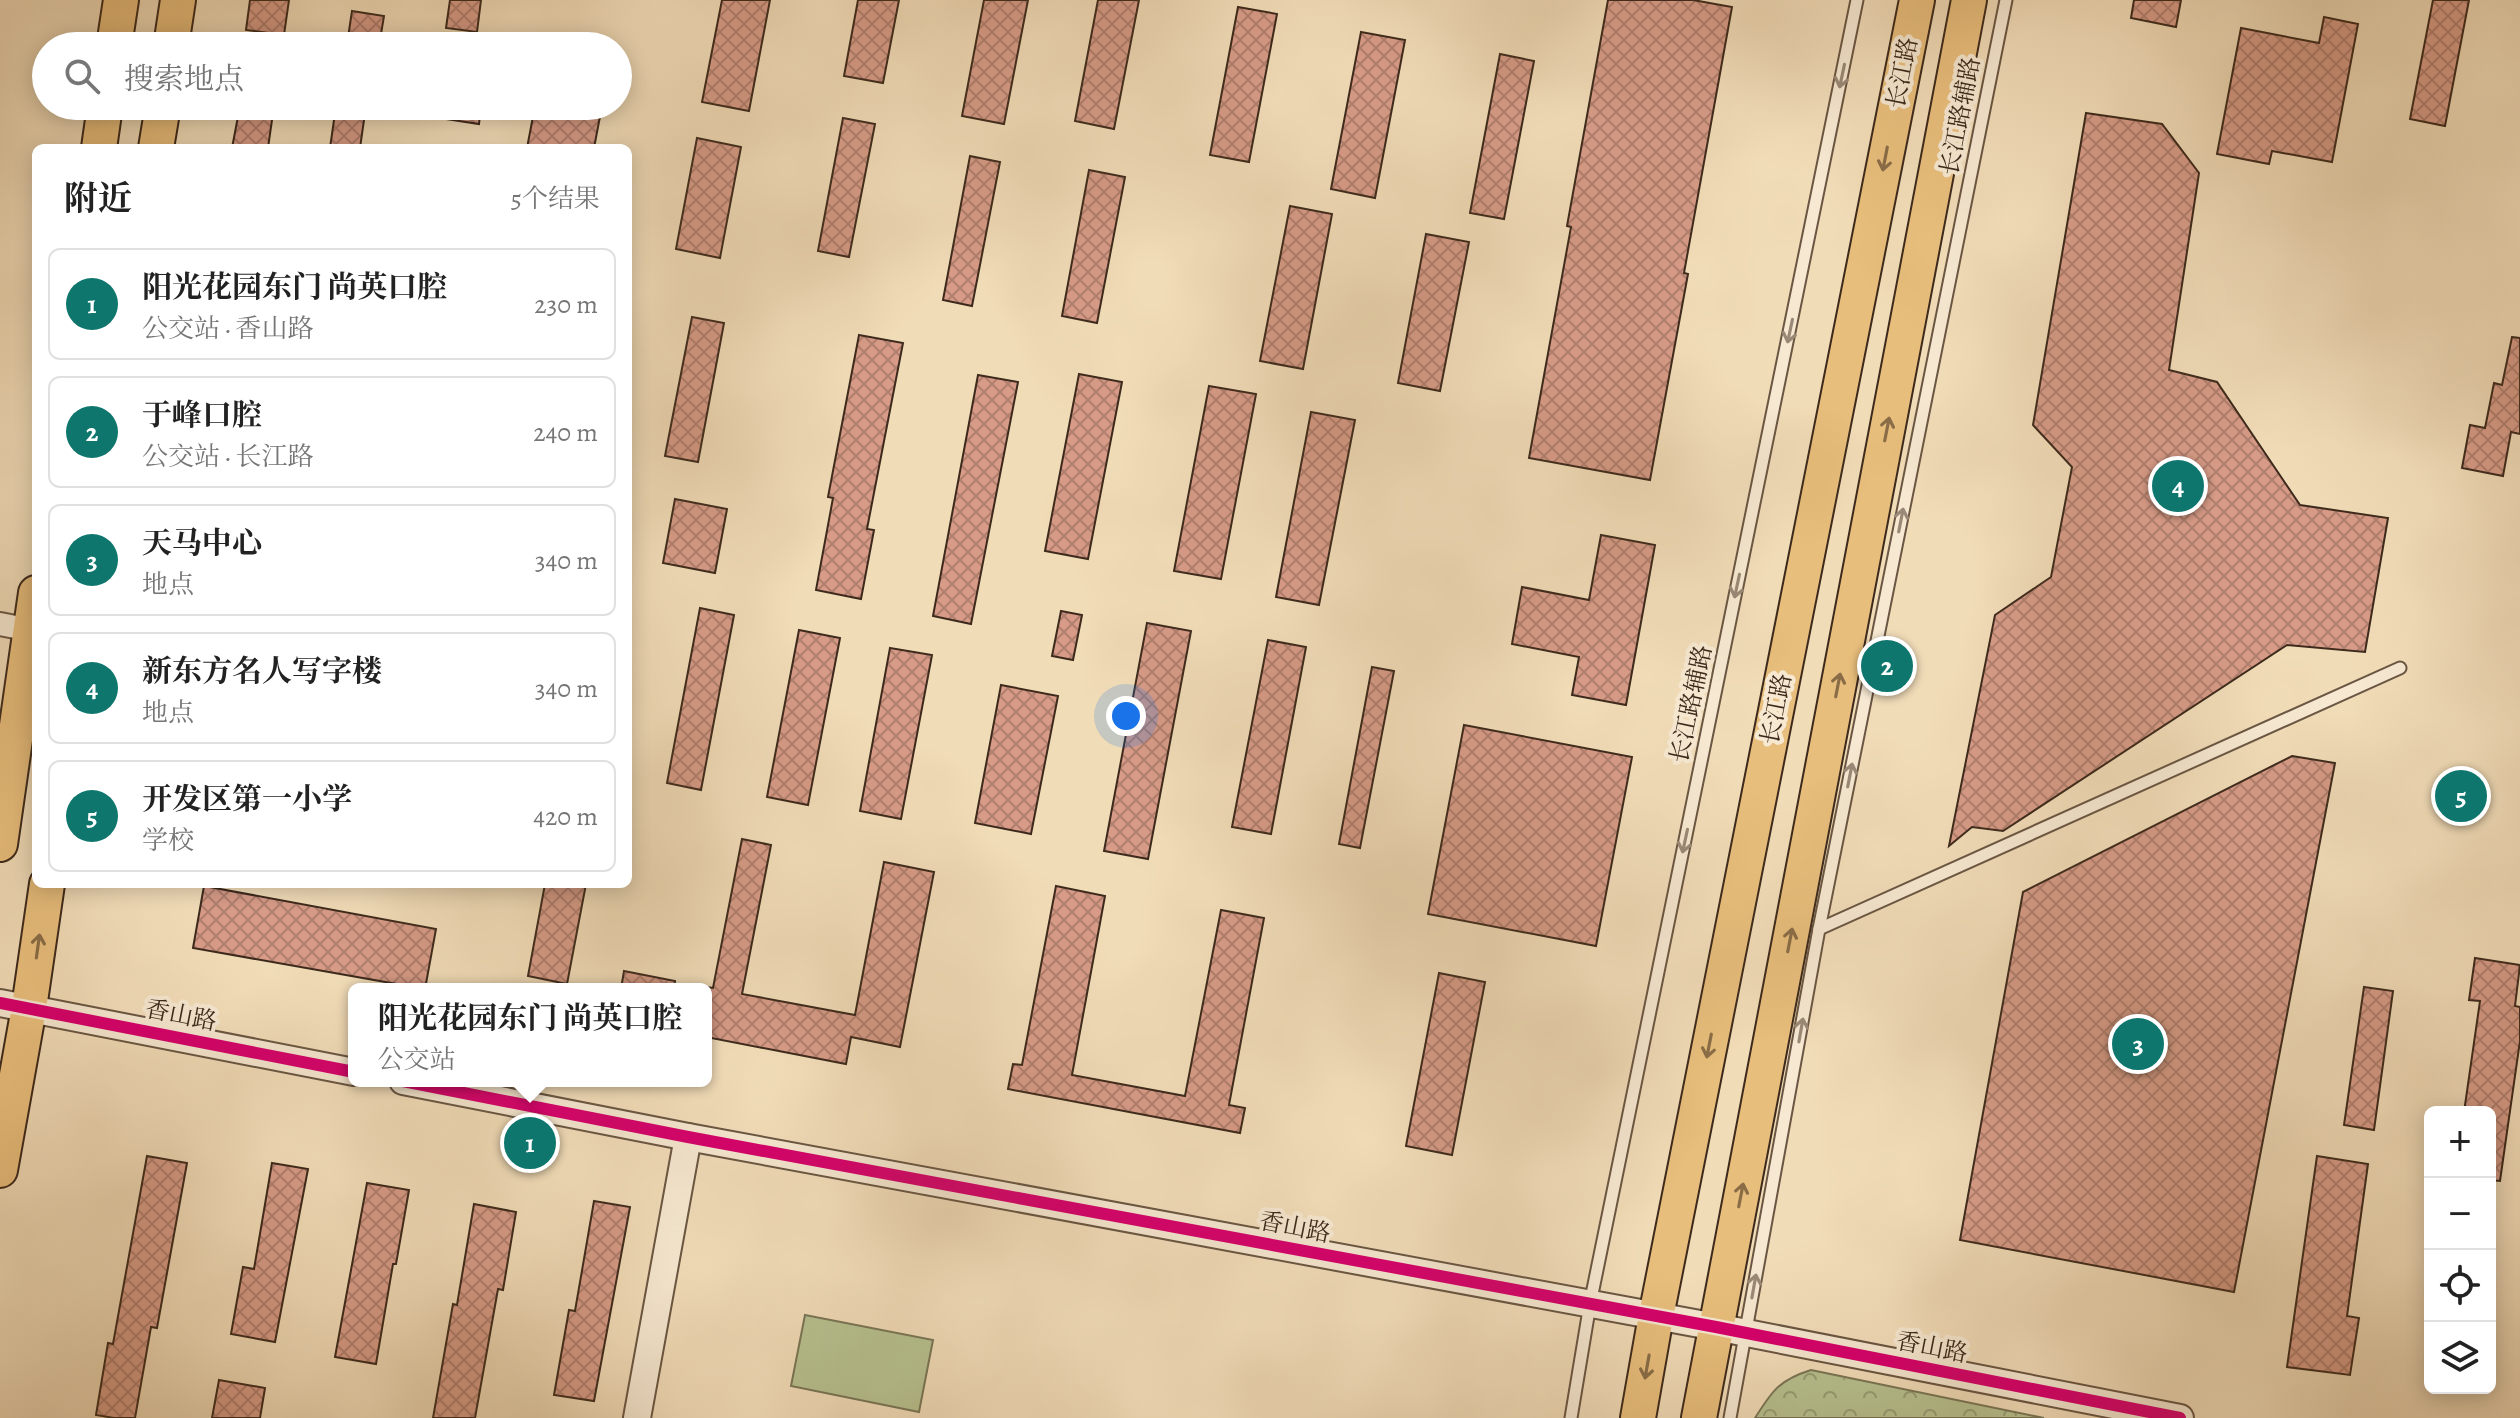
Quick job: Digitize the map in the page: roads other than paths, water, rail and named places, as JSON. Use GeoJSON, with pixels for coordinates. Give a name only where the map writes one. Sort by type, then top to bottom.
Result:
{"type":"FeatureCollection","features":[{"type":"Feature","properties":{"kind":"main road"},"geometry":{"type":"LineString","coordinates":[[116,32],[121,0]]}},
{"type":"Feature","properties":{"kind":"main road"},"geometry":{"type":"LineString","coordinates":[[173,32],[178,0]]}},
{"type":"Feature","properties":{"kind":"main road","name":"长江路"},"geometry":{"type":"LineString","coordinates":[[1638,1418],[1917,0]]}},
{"type":"Feature","properties":{"kind":"main road"},"geometry":{"type":"LineString","coordinates":[[1699,1418],[1730,1330],[1969,0]]}},
{"type":"Feature","properties":{"kind":"main road"},"geometry":{"type":"LineString","coordinates":[[100,144],[103,120]]}},
{"type":"Feature","properties":{"kind":"main road"},"geometry":{"type":"LineString","coordinates":[[157,144],[161,120]]}},
{"type":"Feature","properties":{"kind":"main road"},"geometry":{"type":"LineString","coordinates":[[0,844],[15,627],[32,599]]}},
{"type":"Feature","properties":{"kind":"main road"},"geometry":{"type":"LineString","coordinates":[[0,1170],[15,1005],[46,888]]}},
{"type":"Feature","properties":{"kind":"street","name":"香山路"},"geometry":{"type":"LineString","coordinates":[[15,1005],[348,1071]]}},
{"type":"Feature","properties":{"kind":"street","name":"香山路"},"geometry":{"type":"LineString","coordinates":[[434,1087],[1730,1330],[2180,1418]]}},
{"type":"Feature","properties":{"kind":"street"},"geometry":{"type":"LineString","coordinates":[[637,1418],[688,1137]]}},
{"type":"Feature","properties":{"kind":"lane","name":"长江路辅路"},"geometry":{"type":"LineString","coordinates":[[1571,1418],[1590,1304],[1857,0]]}},
{"type":"Feature","properties":{"kind":"lane","name":"长江路辅路"},"geometry":{"type":"LineString","coordinates":[[1730,1418],[1730,1330],[1819,929],[2006,0]]}},
{"type":"Feature","properties":{"kind":"lane"},"geometry":{"type":"LineString","coordinates":[[1819,929],[2400,668]]}},
{"type":"Feature","properties":{"kind":"place","name":"新东方名人写字楼"},"geometry":{"type":"Point","coordinates":[2178,486]}},
{"type":"Feature","properties":{"kind":"place","name":"于峰口腔"},"geometry":{"type":"Point","coordinates":[1887,666]}},
{"type":"Feature","properties":{"kind":"place","name":"开发区第一小学"},"geometry":{"type":"Point","coordinates":[2461,796]}},
{"type":"Feature","properties":{"kind":"place","name":"天马中心"},"geometry":{"type":"Point","coordinates":[2138,1044]}},
{"type":"Feature","properties":{"kind":"place","name":"阳光花园东门 尚英口腔"},"geometry":{"type":"Point","coordinates":[530,1143]}}]}
